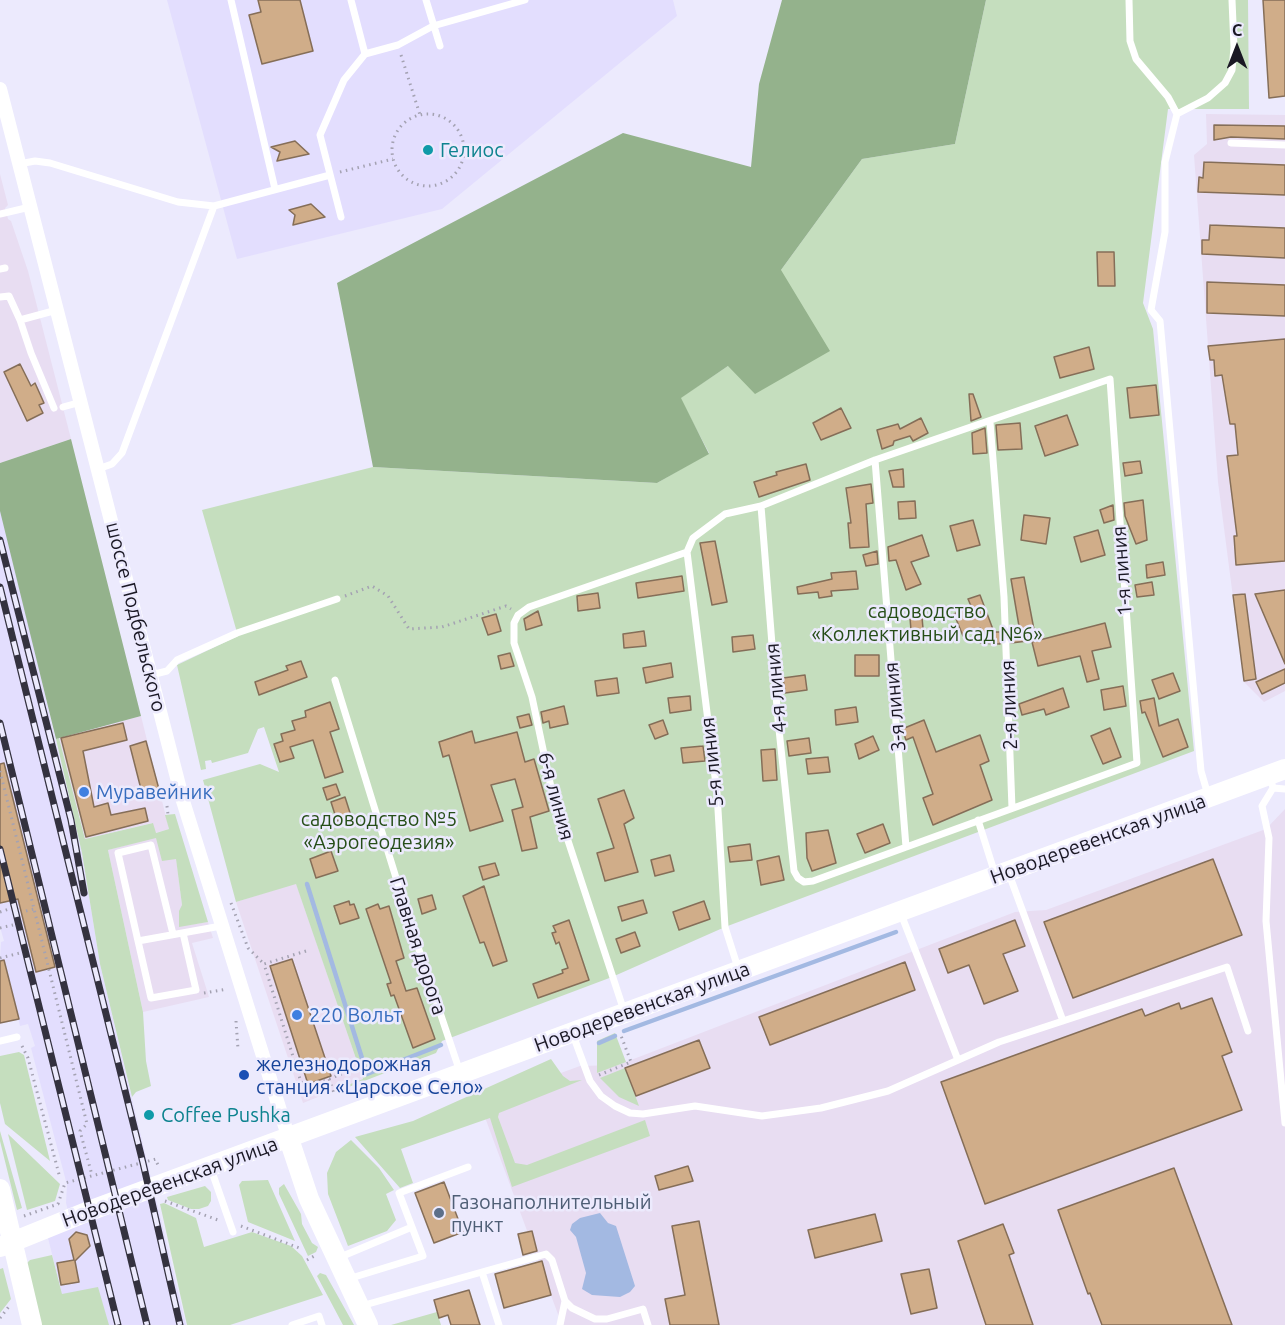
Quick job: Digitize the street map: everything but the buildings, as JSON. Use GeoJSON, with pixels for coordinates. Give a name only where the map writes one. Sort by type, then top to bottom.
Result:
{"type":"FeatureCollection","features":[{"type":"Feature","properties":{"kind":"main road","name":"Новодеревенская улица"},"geometry":{"type":"LineString","coordinates":[[6,1245],[572,1033],[621,1019],[739,970],[1209,799],[1276,778]]}},
{"type":"Feature","properties":{"kind":"main road"},"geometry":{"type":"LineString","coordinates":[[289,1139],[309,1199],[368,1325]]}},
{"type":"Feature","properties":{"kind":"main road"},"geometry":{"type":"LineString","coordinates":[[0,1189],[6,1245],[32,1325]]}},
{"type":"Feature","properties":{"kind":"street","name":"шоссе Подбельского"},"geometry":{"type":"LineString","coordinates":[[0,89],[186,810],[215,909],[289,1139]]}},
{"type":"Feature","properties":{"kind":"lane"},"geometry":{"type":"LineString","coordinates":[[231,0],[275,189]]}},
{"type":"Feature","properties":{"kind":"lane"},"geometry":{"type":"LineString","coordinates":[[351,0],[365,54]]}},
{"type":"Feature","properties":{"kind":"lane"},"geometry":{"type":"LineString","coordinates":[[426,0],[440,46]]}},
{"type":"Feature","properties":{"kind":"lane"},"geometry":{"type":"LineString","coordinates":[[341,216],[320,135],[344,80],[365,54],[398,45],[433,26],[525,0]]}},
{"type":"Feature","properties":{"kind":"lane"},"geometry":{"type":"LineString","coordinates":[[1129,0],[1130,41],[1136,59],[1168,97],[1177,114],[1165,162],[1165,232],[1150,310],[1160,321],[1201,771],[1209,799]]}},
{"type":"Feature","properties":{"kind":"lane"},"geometry":{"type":"LineString","coordinates":[[1177,114],[1208,98],[1225,83],[1232,70],[1234,47],[1232,0]]}},
{"type":"Feature","properties":{"kind":"lane"},"geometry":{"type":"LineString","coordinates":[[1231,143],[1285,145]]}},
{"type":"Feature","properties":{"kind":"lane"},"geometry":{"type":"LineString","coordinates":[[19,164],[35,161],[50,163],[178,202],[214,206],[330,175]]}},
{"type":"Feature","properties":{"kind":"lane"},"geometry":{"type":"LineString","coordinates":[[98,469],[112,464],[122,453],[214,206]]}},
{"type":"Feature","properties":{"kind":"lane"},"geometry":{"type":"LineString","coordinates":[[0,214],[30,207]]}},
{"type":"Feature","properties":{"kind":"lane"},"geometry":{"type":"LineString","coordinates":[[0,297],[9,296],[54,408]]}},
{"type":"Feature","properties":{"kind":"lane"},"geometry":{"type":"LineString","coordinates":[[20,320],[57,310]]}},
{"type":"Feature","properties":{"kind":"lane","name":"1-я линия"},"geometry":{"type":"LineString","coordinates":[[990,422],[1110,379],[1137,763],[1012,808]]}},
{"type":"Feature","properties":{"kind":"lane"},"geometry":{"type":"LineString","coordinates":[[63,407],[81,402]]}},
{"type":"Feature","properties":{"kind":"lane"},"geometry":{"type":"LineString","coordinates":[[518,615],[529,607],[687,552],[693,538],[724,514],[762,506],[875,460],[990,422]]}},
{"type":"Feature","properties":{"kind":"lane","name":"2-я линия"},"geometry":{"type":"LineString","coordinates":[[990,422],[1004,597],[1012,808]]}},
{"type":"Feature","properties":{"kind":"lane","name":"3-я линия"},"geometry":{"type":"LineString","coordinates":[[875,460],[906,847]]}},
{"type":"Feature","properties":{"kind":"lane","name":"4-я линия"},"geometry":{"type":"LineString","coordinates":[[762,506],[778,720],[794,871],[804,882],[813,881],[906,847]]}},
{"type":"Feature","properties":{"kind":"lane","name":"5-я линия"},"geometry":{"type":"LineString","coordinates":[[687,552],[717,793],[725,927],[739,970]]}},
{"type":"Feature","properties":{"kind":"lane"},"geometry":{"type":"LineString","coordinates":[[151,675],[167,671],[177,660],[237,633],[337,599]]}},
{"type":"Feature","properties":{"kind":"lane","name":"6-я линия"},"geometry":{"type":"LineString","coordinates":[[518,615],[512,631],[514,643],[532,697],[552,792],[612,977],[621,1019]]}},
{"type":"Feature","properties":{"kind":"lane","name":"Главная дорога"},"geometry":{"type":"LineString","coordinates":[[335,681],[410,922],[461,1074]]}},
{"type":"Feature","properties":{"kind":"lane"},"geometry":{"type":"LineString","coordinates":[[1285,789],[1276,778],[1262,806],[1269,838],[1266,921],[1285,1123]]}},
{"type":"Feature","properties":{"kind":"lane"},"geometry":{"type":"LineString","coordinates":[[906,847],[1012,808]]}},
{"type":"Feature","properties":{"kind":"lane"},"geometry":{"type":"LineString","coordinates":[[978,820],[1063,1021]]}},
{"type":"Feature","properties":{"kind":"lane"},"geometry":{"type":"LineString","coordinates":[[173,934],[151,845],[118,853],[151,998],[196,990],[183,933]]}},
{"type":"Feature","properties":{"kind":"lane"},"geometry":{"type":"LineString","coordinates":[[900,911],[958,1060]]}},
{"type":"Feature","properties":{"kind":"lane"},"geometry":{"type":"LineString","coordinates":[[138,941],[221,926]]}},
{"type":"Feature","properties":{"kind":"lane"},"geometry":{"type":"LineString","coordinates":[[572,1033],[590,1081],[600,1096],[630,1113],[643,1114],[695,1106],[762,1116],[821,1108],[888,1091],[999,1042],[1227,968],[1248,1032]]}},
{"type":"Feature","properties":{"kind":"lane"},"geometry":{"type":"LineString","coordinates":[[0,1041],[17,1037]]}},
{"type":"Feature","properties":{"kind":"lane"},"geometry":{"type":"LineString","coordinates":[[346,1279],[423,1256],[399,1193],[468,1167]]}},
{"type":"Feature","properties":{"kind":"lane"},"geometry":{"type":"LineString","coordinates":[[211,1169],[233,1232]]}},
{"type":"Feature","properties":{"kind":"lane"},"geometry":{"type":"LineString","coordinates":[[336,1259],[412,1227]]}},
{"type":"Feature","properties":{"kind":"lane"},"geometry":{"type":"LineString","coordinates":[[359,1307],[546,1254],[552,1260],[565,1301],[572,1308],[595,1322],[643,1309],[648,1325]]}},
{"type":"Feature","properties":{"kind":"lane"},"geometry":{"type":"LineString","coordinates":[[482,1272],[499,1325]]}},
{"type":"Feature","properties":{"kind":"lane"},"geometry":{"type":"LineString","coordinates":[[560,1325],[565,1301]]}},
{"type":"Feature","properties":{"kind":"lane"},"geometry":{"type":"LineString","coordinates":[[292,1325],[319,1316],[322,1325]]}},
{"type":"Feature","properties":{"kind":"path"},"geometry":{"type":"LineString","coordinates":[[398,45],[420,115]]}},
{"type":"Feature","properties":{"kind":"path"},"geometry":{"type":"LineString","coordinates":[[420,115],[444,118],[457,129],[464,146],[464,158],[459,169],[441,184],[417,184],[406,179],[393,159],[392,147],[401,127],[420,115]]}},
{"type":"Feature","properties":{"kind":"path"},"geometry":{"type":"LineString","coordinates":[[330,175],[393,159]]}},
{"type":"Feature","properties":{"kind":"path"},"geometry":{"type":"LineString","coordinates":[[337,599],[372,586],[388,596],[409,629],[442,627],[506,606],[518,615]]}},
{"type":"Feature","properties":{"kind":"path"},"geometry":{"type":"LineString","coordinates":[[0,771],[87,1124],[80,1131],[92,1175]]}},
{"type":"Feature","properties":{"kind":"path"},"geometry":{"type":"LineString","coordinates":[[167,806],[168,815]]}},
{"type":"Feature","properties":{"kind":"path"},"geometry":{"type":"LineString","coordinates":[[230,901],[248,948],[264,964],[303,1085],[347,1072]]}},
{"type":"Feature","properties":{"kind":"path"},"geometry":{"type":"LineString","coordinates":[[0,912],[9,909]]}},
{"type":"Feature","properties":{"kind":"path"},"geometry":{"type":"LineString","coordinates":[[26,911],[34,909]]}},
{"type":"Feature","properties":{"kind":"path"},"geometry":{"type":"LineString","coordinates":[[0,928],[13,925]]}},
{"type":"Feature","properties":{"kind":"path"},"geometry":{"type":"LineString","coordinates":[[35,946],[42,945]]}},
{"type":"Feature","properties":{"kind":"path"},"geometry":{"type":"LineString","coordinates":[[264,964],[306,951]]}},
{"type":"Feature","properties":{"kind":"path"},"geometry":{"type":"LineString","coordinates":[[0,958],[20,952]]}},
{"type":"Feature","properties":{"kind":"path"},"geometry":{"type":"LineString","coordinates":[[601,1075],[631,1062],[621,1019]]}},
{"type":"Feature","properties":{"kind":"path"},"geometry":{"type":"LineString","coordinates":[[17,1037],[28,1058],[60,1179]]}},
{"type":"Feature","properties":{"kind":"path"},"geometry":{"type":"LineString","coordinates":[[329,1079],[335,1096]]}},
{"type":"Feature","properties":{"kind":"path"},"geometry":{"type":"LineString","coordinates":[[20,1219],[58,1204],[65,1183],[157,1162]]}},
{"type":"Feature","properties":{"kind":"path"},"geometry":{"type":"LineString","coordinates":[[0,1318],[14,1299]]}},
{"type":"Feature","properties":{"kind":"shaded area"},"geometry":{"type":"Polygon","coordinates":[[[167,0],[673,0],[677,16],[442,209],[237,259],[167,0]]]}},
{"type":"Feature","properties":{"kind":"shaded area"},"geometry":{"type":"Polygon","coordinates":[[[1206,114],[1285,115],[1285,691],[1264,702],[1244,682],[1218,482],[1194,155],[1207,144],[1206,114]]]}},
{"type":"Feature","properties":{"kind":"shaded area"},"geometry":{"type":"Polygon","coordinates":[[[0,174],[8,205],[5,208],[28,271],[71,439],[0,463],[0,174]]]}},
{"type":"Feature","properties":{"kind":"shaded area"},"geometry":{"type":"Polygon","coordinates":[[[0,475],[17,575],[82,853],[100,964],[186,1325],[104,1325],[62,1294],[48,1238],[72,1226],[66,1203],[67,1185],[31,1048],[35,1046],[28,1024],[20,1026],[5,963],[1,964],[0,958],[1,942],[4,941],[0,927],[0,903],[8,901],[0,868],[0,475]]]}},
{"type":"Feature","properties":{"kind":"shaded area","name":"Муравейник"},"geometry":{"type":"Polygon","coordinates":[[[141,716],[169,829],[155,833],[152,823],[85,839],[59,738],[141,716]]]}},
{"type":"Feature","properties":{"kind":"shaded area"},"geometry":{"type":"Polygon","coordinates":[[[1285,809],[1285,1325],[562,1325],[483,1112],[495,1097],[580,1066],[618,1065],[1015,912],[1046,910],[1266,829],[1285,809]]]}},
{"type":"Feature","properties":{"kind":"shaded area"},"geometry":{"type":"Polygon","coordinates":[[[156,837],[176,858],[182,905],[179,926],[208,922],[213,938],[192,943],[209,997],[143,1012],[108,850],[156,837]]]}},
{"type":"Feature","properties":{"kind":"shaded area"},"geometry":{"type":"Polygon","coordinates":[[[296,883],[363,1079],[303,1103],[236,902],[296,883]]]}},
{"type":"Feature","properties":{"kind":"green space"},"geometry":{"type":"Polygon","coordinates":[[[782,0],[986,0],[955,144],[862,159],[781,270],[830,351],[755,394],[728,366],[681,398],[709,454],[657,483],[373,467],[337,283],[623,133],[751,167],[759,84],[782,0]]]}},
{"type":"Feature","properties":{"kind":"green space"},"geometry":{"type":"Polygon","coordinates":[[[986,0],[1248,0],[1249,109],[1168,109],[1143,303],[1153,329],[1194,751],[725,927],[612,977],[442,1041],[436,1053],[336,1092],[335,1090],[363,1079],[296,884],[236,902],[203,780],[260,764],[279,772],[264,727],[258,729],[248,753],[212,763],[211,760],[205,761],[206,769],[201,770],[177,665],[238,636],[202,510],[373,467],[657,483],[709,453],[680,398],[728,366],[781,270],[862,159],[955,144],[986,0]]]}},
{"type":"Feature","properties":{"kind":"green space"},"geometry":{"type":"Polygon","coordinates":[[[71,439],[141,716],[56,739],[0,511],[0,463],[71,439]]]}},
{"type":"Feature","properties":{"kind":"green space"},"geometry":{"type":"Polygon","coordinates":[[[59,738],[85,839],[153,823],[156,833],[169,829],[165,815],[175,814],[208,922],[179,927],[179,911],[182,905],[176,859],[162,861],[156,838],[108,850],[143,1012],[146,1061],[151,1086],[136,1092],[132,1097],[100,964],[82,853],[56,739],[59,738]]]}},
{"type":"Feature","properties":{"kind":"green space"},"geometry":{"type":"Polygon","coordinates":[[[615,1033],[626,1062],[597,1073],[597,1041],[615,1033]]]}},
{"type":"Feature","properties":{"kind":"green space"},"geometry":{"type":"Polygon","coordinates":[[[19,1052],[24,1055],[50,1161],[5,1124],[0,1103],[0,1056],[19,1052]]]}},
{"type":"Feature","properties":{"kind":"green space"},"geometry":{"type":"Polygon","coordinates":[[[551,1059],[563,1076],[570,1081],[582,1080],[499,1113],[498,1117],[515,1163],[527,1165],[645,1120],[650,1136],[512,1187],[490,1118],[401,1149],[413,1183],[400,1188],[355,1137],[413,1121],[551,1059]]]}},
{"type":"Feature","properties":{"kind":"green space"},"geometry":{"type":"Polygon","coordinates":[[[625,1068],[639,1106],[619,1097],[600,1078],[625,1068]]]}},
{"type":"Feature","properties":{"kind":"green space"},"geometry":{"type":"Polygon","coordinates":[[[0,1131],[22,1208],[17,1210],[0,1141],[0,1131]]]}},
{"type":"Feature","properties":{"kind":"green space"},"geometry":{"type":"Polygon","coordinates":[[[8,1134],[60,1184],[55,1201],[27,1210],[8,1134]]]}},
{"type":"Feature","properties":{"kind":"green space"},"geometry":{"type":"Polygon","coordinates":[[[351,1140],[379,1168],[394,1190],[386,1194],[396,1220],[387,1231],[348,1246],[328,1194],[327,1173],[336,1152],[351,1140]]]}},
{"type":"Feature","properties":{"kind":"green space"},"geometry":{"type":"Polygon","coordinates":[[[268,1180],[295,1241],[248,1222],[239,1185],[242,1181],[268,1180]]]}},
{"type":"Feature","properties":{"kind":"green space"},"geometry":{"type":"Polygon","coordinates":[[[284,1184],[301,1214],[302,1224],[312,1243],[318,1247],[316,1252],[308,1256],[279,1194],[279,1188],[284,1184]]]}},
{"type":"Feature","properties":{"kind":"green space"},"geometry":{"type":"Polygon","coordinates":[[[205,1186],[211,1192],[211,1201],[208,1206],[199,1209],[191,1209],[168,1200],[167,1197],[205,1186]]]}},
{"type":"Feature","properties":{"kind":"green space"},"geometry":{"type":"Polygon","coordinates":[[[164,1203],[196,1218],[204,1247],[252,1232],[291,1246],[302,1256],[323,1295],[230,1325],[187,1325],[160,1204],[164,1203]]]}},
{"type":"Feature","properties":{"kind":"green space"},"geometry":{"type":"Polygon","coordinates":[[[52,1255],[62,1294],[98,1287],[109,1325],[40,1325],[26,1264],[30,1260],[52,1255]]]}},
{"type":"Feature","properties":{"kind":"green space"},"geometry":{"type":"Polygon","coordinates":[[[3,1268],[11,1299],[0,1313],[0,1269],[3,1268]]]}},
{"type":"Feature","properties":{"kind":"green space"},"geometry":{"type":"Polygon","coordinates":[[[320,1273],[326,1275],[354,1325],[343,1325],[317,1276],[320,1273]]]}},
{"type":"Feature","properties":{"kind":"green space"},"geometry":{"type":"Polygon","coordinates":[[[437,1312],[441,1325],[391,1325],[437,1312]]]}},
{"type":"Feature","properties":{"kind":"water"},"geometry":{"type":"Polygon","coordinates":[[[600,1213],[608,1223],[616,1226],[635,1286],[630,1292],[620,1297],[592,1295],[582,1289],[586,1273],[576,1237],[570,1230],[572,1224],[580,1218],[600,1213]]]}},
{"type":"Feature","properties":{"kind":"waterway"},"geometry":{"type":"LineString","coordinates":[[307,884],[367,1074],[441,1045]]}},
{"type":"Feature","properties":{"kind":"waterway"},"geometry":{"type":"LineString","coordinates":[[624,1031],[896,932]]}},
{"type":"Feature","properties":{"kind":"waterway"},"geometry":{"type":"LineString","coordinates":[[599,1043],[615,1036]]}},
{"type":"Feature","properties":{"kind":"railway"},"geometry":{"type":"LineString","coordinates":[[0,540],[71,820],[84,893]]}},
{"type":"Feature","properties":{"kind":"railway"},"geometry":{"type":"LineString","coordinates":[[0,587],[143,1163],[180,1325]]}},
{"type":"Feature","properties":{"kind":"railway"},"geometry":{"type":"LineString","coordinates":[[0,723],[147,1325]]}},
{"type":"Feature","properties":{"kind":"railway"},"geometry":{"type":"LineString","coordinates":[[0,849],[118,1325]]}},
{"type":"Feature","properties":{"kind":"place","name":"Гелиос"},"geometry":{"type":"Point","coordinates":[428,150]}},
{"type":"Feature","properties":{"kind":"place","name":"Муравейник"},"geometry":{"type":"Point","coordinates":[84,792]}},
{"type":"Feature","properties":{"kind":"place","name":"220 Вольт"},"geometry":{"type":"Point","coordinates":[297,1015]}},
{"type":"Feature","properties":{"kind":"place","name":"железнодорожная станция «Царское Село»"},"geometry":{"type":"Point","coordinates":[244,1075]}},
{"type":"Feature","properties":{"kind":"place","name":"Coffee Pushka"},"geometry":{"type":"Point","coordinates":[149,1115]}},
{"type":"Feature","properties":{"kind":"place","name":"Газонаполнительный пункт"},"geometry":{"type":"Point","coordinates":[439,1213]}},
{"type":"Feature","properties":{"kind":"park label","name":"садоводство «Коллективный сад №6»"},"geometry":{"type":"Point","coordinates":[927,622]}},
{"type":"Feature","properties":{"kind":"park label","name":"садоводство №5 «Аэрогеодезия»"},"geometry":{"type":"Point","coordinates":[379,830]}}]}
